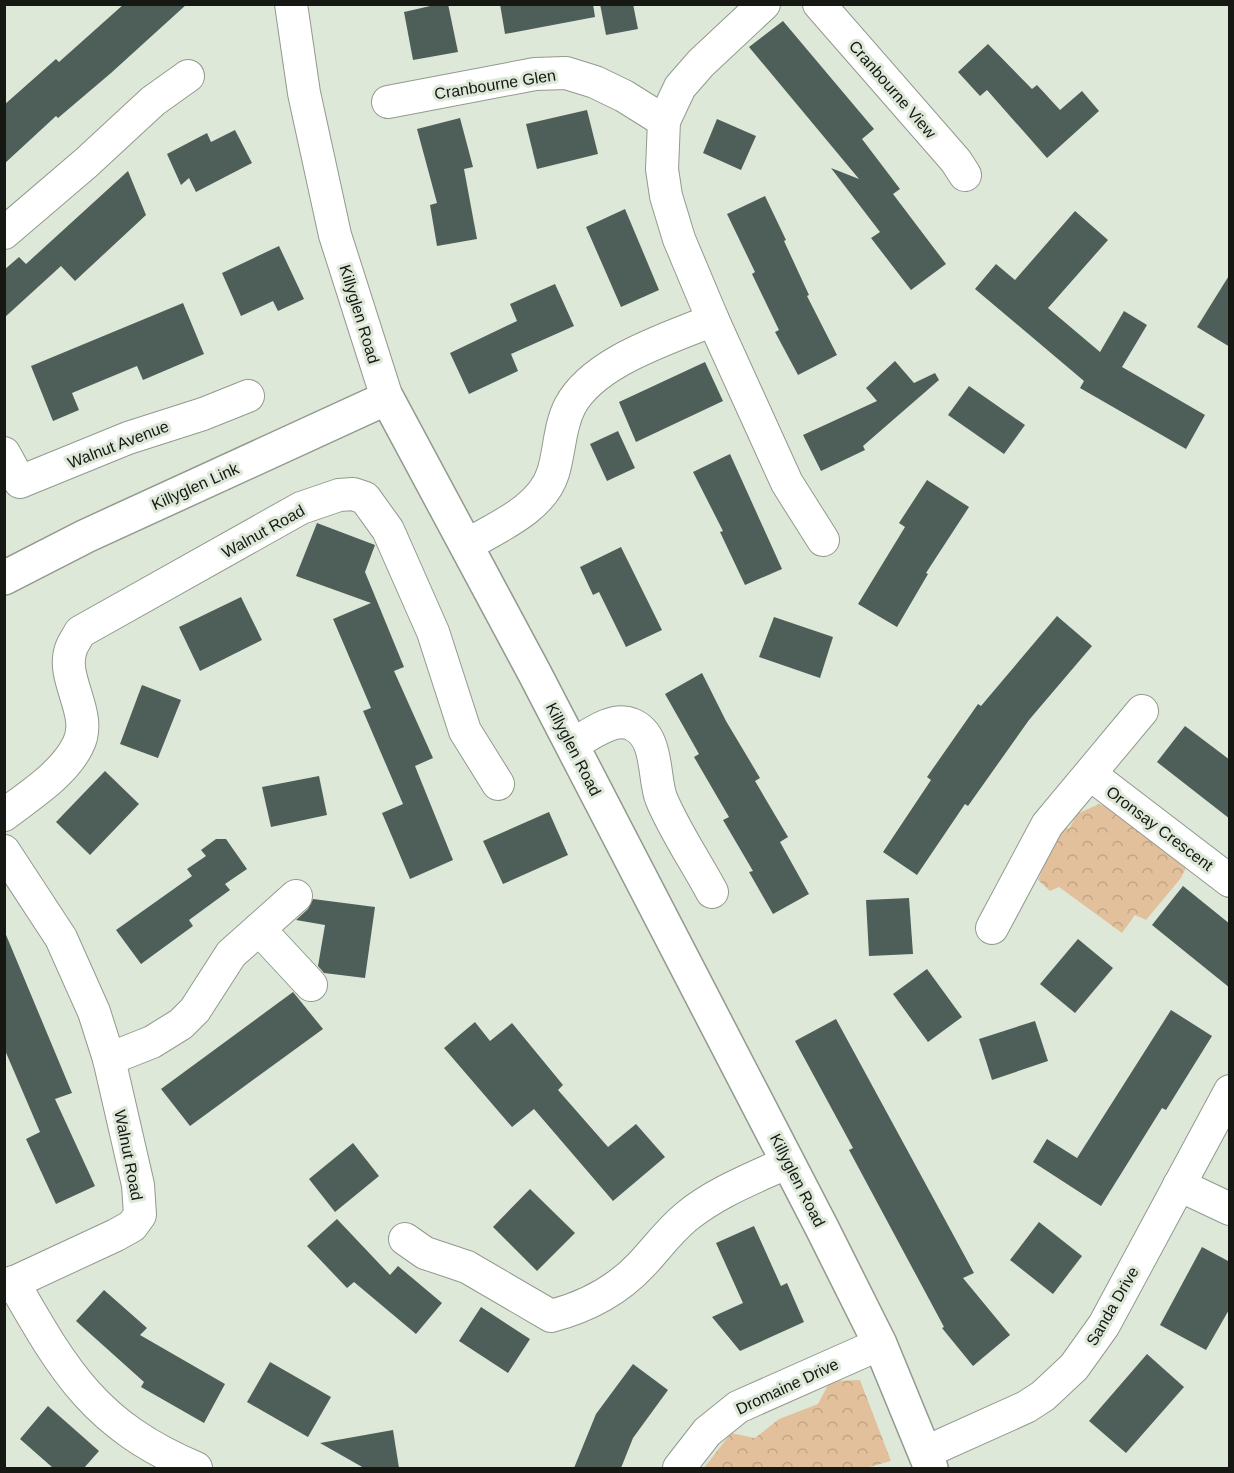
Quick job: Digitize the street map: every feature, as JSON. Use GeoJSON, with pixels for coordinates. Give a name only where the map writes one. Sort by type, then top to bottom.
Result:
{"type":"FeatureCollection","features":[{"type":"Feature","properties":{"kind":"street","name":"Killyglen Road"},"geometry":{"type":"LineString","coordinates":[[291,4],[304,93],[335,235],[387,398],[467,544],[788,1162],[880,1344],[928,1460]]}},
{"type":"Feature","properties":{"kind":"street"},"geometry":{"type":"LineString","coordinates":[[764,4],[701,63],[680,87],[664,121],[662,169],[666,196],[680,239],[712,320],[787,483],[823,540]]}},
{"type":"Feature","properties":{"kind":"street","name":"Cranbourne View"},"geometry":{"type":"LineString","coordinates":[[819,4],[956,161],[965,175]]}},
{"type":"Feature","properties":{"kind":"street","name":"Cranbourne Glen"},"geometry":{"type":"LineString","coordinates":[[387,102],[535,74],[566,73],[595,82],[624,96],[664,121]]}},
{"type":"Feature","properties":{"kind":"street"},"geometry":{"type":"LineString","coordinates":[[4,233],[87,163],[153,101],[188,76]]}},
{"type":"Feature","properties":{"kind":"street"},"geometry":{"type":"LineString","coordinates":[[467,544],[513,518],[540,496],[553,473],[561,428],[570,406],[583,388],[639,350],[712,320]]}},
{"type":"Feature","properties":{"kind":"street","name":"Walnut Avenue"},"geometry":{"type":"LineString","coordinates":[[4,453],[20,482],[128,438],[203,414],[248,396]]}},
{"type":"Feature","properties":{"kind":"street","name":"Killyglen Link"},"geometry":{"type":"LineString","coordinates":[[4,578],[106,526],[387,398]]}},
{"type":"Feature","properties":{"kind":"street","name":"Walnut Road"},"geometry":{"type":"LineString","coordinates":[[4,815],[67,763],[80,742],[82,718],[69,661],[71,649],[80,633],[301,508],[339,495],[353,494],[365,498],[388,530],[433,632],[465,731],[498,784]]}},
{"type":"Feature","properties":{"kind":"street","name":"Oronsay Crescent"},"geometry":{"type":"LineString","coordinates":[[992,928],[1047,825],[1142,711]]}},
{"type":"Feature","properties":{"kind":"street"},"geometry":{"type":"LineString","coordinates":[[572,745],[614,722],[631,724],[643,733],[653,755],[661,798],[712,892]]}},
{"type":"Feature","properties":{"kind":"street","name":"Oronsay Crescent"},"geometry":{"type":"LineString","coordinates":[[1090,774],[1230,881]]}},
{"type":"Feature","properties":{"kind":"street","name":"Walnut Road"},"geometry":{"type":"LineString","coordinates":[[4,851],[61,938],[94,1012],[109,1059],[138,1185],[140,1215],[132,1226],[116,1235],[9,1285],[63,1367],[111,1419],[145,1442],[196,1468]]}},
{"type":"Feature","properties":{"kind":"street"},"geometry":{"type":"LineString","coordinates":[[109,1059],[152,1042],[181,1024],[195,1010],[225,961],[296,896]]}},
{"type":"Feature","properties":{"kind":"street"},"geometry":{"type":"LineString","coordinates":[[259,929],[311,985]]}},
{"type":"Feature","properties":{"kind":"street","name":"Sanda Drive"},"geometry":{"type":"LineString","coordinates":[[928,1460],[1026,1407],[1051,1389],[1074,1367],[1104,1325],[1230,1091]]}},
{"type":"Feature","properties":{"kind":"street"},"geometry":{"type":"LineString","coordinates":[[405,1239],[425,1253],[467,1267],[551,1316],[594,1302],[641,1265],[660,1241],[687,1216],[710,1200],[788,1162]]}},
{"type":"Feature","properties":{"kind":"street"},"geometry":{"type":"LineString","coordinates":[[1179,1185],[1230,1209]]}},
{"type":"Feature","properties":{"kind":"street","name":"Dromaine Drive"},"geometry":{"type":"LineString","coordinates":[[679,1468],[707,1432],[738,1407],[880,1344]]}},
{"type":"Feature","properties":{"kind":"green space"},"geometry":{"type":"Polygon","coordinates":[[[1099,804],[1109,807],[1187,866],[1181,878],[1146,920],[1135,915],[1122,933],[1059,887],[1050,891],[1038,880],[1061,823],[1069,829],[1077,814],[1099,804]]]}},
{"type":"Feature","properties":{"kind":"green space"},"geometry":{"type":"Polygon","coordinates":[[[860,1380],[891,1461],[866,1468],[704,1468],[731,1433],[755,1438],[779,1419],[818,1404],[830,1381],[860,1380]]]}},
{"type":"Feature","properties":{"kind":"building"},"geometry":{"type":"Polygon","coordinates":[[[124,4],[187,4],[111,73],[58,118],[56,116],[4,164],[4,105],[56,59],[59,62],[124,4]]]}},
{"type":"Feature","properties":{"kind":"building"},"geometry":{"type":"Polygon","coordinates":[[[448,4],[458,52],[413,60],[404,12],[448,4]]]}},
{"type":"Feature","properties":{"kind":"building"},"geometry":{"type":"Polygon","coordinates":[[[500,4],[593,4],[595,17],[505,34],[500,4]]]}},
{"type":"Feature","properties":{"kind":"building"},"geometry":{"type":"Polygon","coordinates":[[[600,4],[633,4],[638,29],[606,35],[600,4]]]}},
{"type":"Feature","properties":{"kind":"building"},"geometry":{"type":"Polygon","coordinates":[[[783,21],[874,129],[862,139],[900,189],[893,194],[946,264],[911,290],[871,238],[880,232],[831,168],[859,179],[749,47],[783,21]]]}},
{"type":"Feature","properties":{"kind":"building"},"geometry":{"type":"Polygon","coordinates":[[[988,44],[1032,89],[1037,85],[1060,110],[1082,91],[1099,111],[1047,158],[987,90],[980,96],[958,72],[988,44]]]}},
{"type":"Feature","properties":{"kind":"building"},"geometry":{"type":"Polygon","coordinates":[[[587,110],[598,154],[537,169],[526,124],[587,110]]]}},
{"type":"Feature","properties":{"kind":"building"},"geometry":{"type":"Polygon","coordinates":[[[460,118],[473,167],[464,169],[477,239],[437,246],[430,205],[437,203],[417,129],[460,118]]]}},
{"type":"Feature","properties":{"kind":"building"},"geometry":{"type":"Polygon","coordinates":[[[717,119],[756,136],[741,170],[703,153],[717,119]]]}},
{"type":"Feature","properties":{"kind":"building"},"geometry":{"type":"Polygon","coordinates":[[[235,130],[252,163],[196,192],[189,178],[181,185],[167,154],[207,133],[211,142],[235,130]]]}},
{"type":"Feature","properties":{"kind":"building"},"geometry":{"type":"Polygon","coordinates":[[[128,171],[146,215],[75,281],[61,266],[4,318],[4,270],[19,257],[26,264],[128,171]]]}},
{"type":"Feature","properties":{"kind":"building"},"geometry":{"type":"Polygon","coordinates":[[[765,196],[786,240],[784,241],[809,295],[807,296],[837,355],[798,375],[775,332],[779,330],[752,274],[755,272],[727,214],[765,196]]]}},
{"type":"Feature","properties":{"kind":"building"},"geometry":{"type":"Polygon","coordinates":[[[625,209],[659,290],[621,307],[586,227],[625,209]]]}},
{"type":"Feature","properties":{"kind":"building"},"geometry":{"type":"Polygon","coordinates":[[[1075,211],[1108,240],[1048,308],[1100,352],[1124,311],[1147,325],[1122,367],[1205,415],[1186,449],[1080,388],[1084,381],[975,289],[996,264],[1015,280],[1075,211]]]}},
{"type":"Feature","properties":{"kind":"building"},"geometry":{"type":"Polygon","coordinates":[[[279,246],[304,299],[278,311],[273,301],[241,316],[222,273],[279,246]]]}},
{"type":"Feature","properties":{"kind":"building"},"geometry":{"type":"Polygon","coordinates":[[[1230,274],[1230,347],[1197,327],[1230,274]]]}},
{"type":"Feature","properties":{"kind":"building"},"geometry":{"type":"Polygon","coordinates":[[[555,284],[574,326],[511,354],[518,371],[469,394],[450,353],[517,321],[510,304],[555,284]]]}},
{"type":"Feature","properties":{"kind":"building"},"geometry":{"type":"Polygon","coordinates":[[[183,303],[204,354],[143,380],[137,366],[72,393],[79,410],[53,421],[31,366],[183,303]]]}},
{"type":"Feature","properties":{"kind":"building"},"geometry":{"type":"Polygon","coordinates":[[[895,361],[914,383],[935,373],[939,380],[863,446],[865,450],[821,471],[803,435],[877,401],[866,388],[895,361]]]}},
{"type":"Feature","properties":{"kind":"building"},"geometry":{"type":"Polygon","coordinates":[[[705,362],[723,401],[636,442],[619,402],[705,362]]]}},
{"type":"Feature","properties":{"kind":"building"},"geometry":{"type":"Polygon","coordinates":[[[969,386],[1025,425],[1004,454],[948,415],[969,386]]]}},
{"type":"Feature","properties":{"kind":"building"},"geometry":{"type":"Polygon","coordinates":[[[618,431],[635,468],[607,481],[590,444],[618,431]]]}},
{"type":"Feature","properties":{"kind":"building"},"geometry":{"type":"Polygon","coordinates":[[[730,454],[782,569],[745,585],[720,532],[723,531],[693,472],[730,454]]]}},
{"type":"Feature","properties":{"kind":"building"},"geometry":{"type":"Polygon","coordinates":[[[927,480],[969,507],[926,573],[928,574],[897,627],[858,604],[905,527],[899,523],[927,480]]]}},
{"type":"Feature","properties":{"kind":"building"},"geometry":{"type":"Polygon","coordinates":[[[317,523],[375,545],[365,572],[404,667],[394,671],[433,758],[415,766],[453,860],[410,879],[382,813],[403,804],[363,711],[371,708],[333,619],[371,603],[296,576],[317,523]]]}},
{"type":"Feature","properties":{"kind":"building"},"geometry":{"type":"Polygon","coordinates":[[[621,547],[662,630],[626,647],[599,592],[593,595],[580,567],[621,547]]]}},
{"type":"Feature","properties":{"kind":"building"},"geometry":{"type":"Polygon","coordinates":[[[241,597],[262,640],[200,671],[179,627],[241,597]]]}},
{"type":"Feature","properties":{"kind":"building"},"geometry":{"type":"Polygon","coordinates":[[[1057,616],[1092,646],[1029,720],[968,806],[965,804],[917,875],[883,852],[931,780],[927,777],[978,704],[981,706],[1057,616]]]}},
{"type":"Feature","properties":{"kind":"building"},"geometry":{"type":"Polygon","coordinates":[[[774,617],[833,637],[820,678],[759,657],[774,617]]]}},
{"type":"Feature","properties":{"kind":"building"},"geometry":{"type":"Polygon","coordinates":[[[702,673],[726,721],[760,778],[755,781],[788,837],[780,842],[809,894],[773,914],[749,872],[753,871],[723,820],[729,817],[694,757],[699,754],[665,694],[702,673]]]}},
{"type":"Feature","properties":{"kind":"building"},"geometry":{"type":"Polygon","coordinates":[[[142,685],[181,700],[158,758],[120,744],[142,685]]]}},
{"type":"Feature","properties":{"kind":"building"},"geometry":{"type":"Polygon","coordinates":[[[1185,726],[1230,760],[1230,819],[1157,762],[1185,726]]]}},
{"type":"Feature","properties":{"kind":"building"},"geometry":{"type":"Polygon","coordinates":[[[105,771],[139,804],[90,855],[56,822],[105,771]]]}},
{"type":"Feature","properties":{"kind":"building"},"geometry":{"type":"Polygon","coordinates":[[[319,776],[327,815],[271,827],[262,787],[319,776]]]}},
{"type":"Feature","properties":{"kind":"building"},"geometry":{"type":"Polygon","coordinates":[[[549,812],[568,855],[503,884],[483,841],[549,812]]]}},
{"type":"Feature","properties":{"kind":"building"},"geometry":{"type":"Polygon","coordinates":[[[216,839],[226,839],[247,869],[225,884],[230,890],[189,920],[193,926],[141,964],[116,930],[192,876],[187,869],[206,856],[201,850],[216,839]]]}},
{"type":"Feature","properties":{"kind":"building"},"geometry":{"type":"Polygon","coordinates":[[[1183,886],[1230,924],[1230,988],[1152,925],[1183,886]]]}},
{"type":"Feature","properties":{"kind":"building"},"geometry":{"type":"Polygon","coordinates":[[[909,898],[913,954],[869,956],[866,900],[909,898]]]}},
{"type":"Feature","properties":{"kind":"building"},"geometry":{"type":"Polygon","coordinates":[[[313,899],[375,907],[365,978],[324,973],[318,966],[325,925],[296,920],[308,909],[313,899]]]}},
{"type":"Feature","properties":{"kind":"building"},"geometry":{"type":"Polygon","coordinates":[[[4,930],[72,1093],[55,1099],[95,1186],[56,1204],[26,1139],[40,1132],[4,1048],[4,930]]]}},
{"type":"Feature","properties":{"kind":"building"},"geometry":{"type":"Polygon","coordinates":[[[1078,939],[1113,968],[1075,1013],[1040,984],[1078,939]]]}},
{"type":"Feature","properties":{"kind":"building"},"geometry":{"type":"Polygon","coordinates":[[[927,969],[962,1017],[928,1042],[893,994],[927,969]]]}},
{"type":"Feature","properties":{"kind":"building"},"geometry":{"type":"Polygon","coordinates":[[[293,992],[323,1029],[190,1126],[161,1089],[293,992]]]}},
{"type":"Feature","properties":{"kind":"building"},"geometry":{"type":"Polygon","coordinates":[[[1171,1010],[1212,1036],[1166,1110],[1162,1108],[1101,1206],[1033,1162],[1047,1139],[1077,1158],[1171,1010]]]}},
{"type":"Feature","properties":{"kind":"building"},"geometry":{"type":"Polygon","coordinates":[[[836,1019],[974,1273],[963,1278],[1010,1335],[973,1366],[942,1328],[944,1327],[849,1150],[853,1148],[795,1041],[836,1019]]]}},
{"type":"Feature","properties":{"kind":"building"},"geometry":{"type":"Polygon","coordinates":[[[1035,1021],[1048,1061],[992,1080],[979,1039],[1035,1021]]]}},
{"type":"Feature","properties":{"kind":"building"},"geometry":{"type":"Polygon","coordinates":[[[475,1022],[490,1041],[512,1023],[563,1085],[558,1090],[608,1147],[636,1124],[665,1157],[613,1201],[534,1109],[512,1127],[444,1048],[475,1022]]]}},
{"type":"Feature","properties":{"kind":"building"},"geometry":{"type":"Polygon","coordinates":[[[353,1143],[379,1176],[335,1212],[309,1179],[353,1143]]]}},
{"type":"Feature","properties":{"kind":"building"},"geometry":{"type":"Polygon","coordinates":[[[530,1189],[575,1233],[537,1271],[493,1227],[530,1189]]]}},
{"type":"Feature","properties":{"kind":"building"},"geometry":{"type":"Polygon","coordinates":[[[337,1219],[390,1275],[398,1266],[442,1303],[416,1334],[354,1282],[347,1288],[307,1246],[337,1219]]]}},
{"type":"Feature","properties":{"kind":"building"},"geometry":{"type":"Polygon","coordinates":[[[1039,1222],[1082,1256],[1053,1294],[1010,1260],[1039,1222]]]}},
{"type":"Feature","properties":{"kind":"building"},"geometry":{"type":"Polygon","coordinates":[[[754,1226],[781,1286],[787,1283],[804,1322],[740,1351],[712,1317],[743,1303],[716,1243],[754,1226]]]}},
{"type":"Feature","properties":{"kind":"building"},"geometry":{"type":"Polygon","coordinates":[[[1202,1247],[1230,1262],[1230,1308],[1206,1350],[1160,1325],[1202,1247]]]}},
{"type":"Feature","properties":{"kind":"building"},"geometry":{"type":"Polygon","coordinates":[[[104,1290],[147,1328],[140,1335],[225,1384],[204,1423],[141,1387],[144,1382],[76,1321],[104,1290]]]}},
{"type":"Feature","properties":{"kind":"building"},"geometry":{"type":"Polygon","coordinates":[[[481,1307],[530,1339],[508,1373],[459,1341],[481,1307]]]}},
{"type":"Feature","properties":{"kind":"building"},"geometry":{"type":"Polygon","coordinates":[[[1147,1354],[1184,1387],[1126,1453],[1089,1421],[1147,1354]]]}},
{"type":"Feature","properties":{"kind":"building"},"geometry":{"type":"Polygon","coordinates":[[[270,1362],[331,1397],[308,1437],[247,1402],[270,1362]]]}},
{"type":"Feature","properties":{"kind":"building"},"geometry":{"type":"Polygon","coordinates":[[[633,1364],[668,1390],[633,1438],[621,1468],[574,1468],[596,1414],[633,1364]]]}},
{"type":"Feature","properties":{"kind":"building"},"geometry":{"type":"Polygon","coordinates":[[[48,1406],[99,1451],[84,1468],[53,1468],[20,1439],[48,1406]]]}},
{"type":"Feature","properties":{"kind":"building"},"geometry":{"type":"Polygon","coordinates":[[[393,1430],[399,1468],[364,1468],[320,1443],[393,1430]]]}}]}
